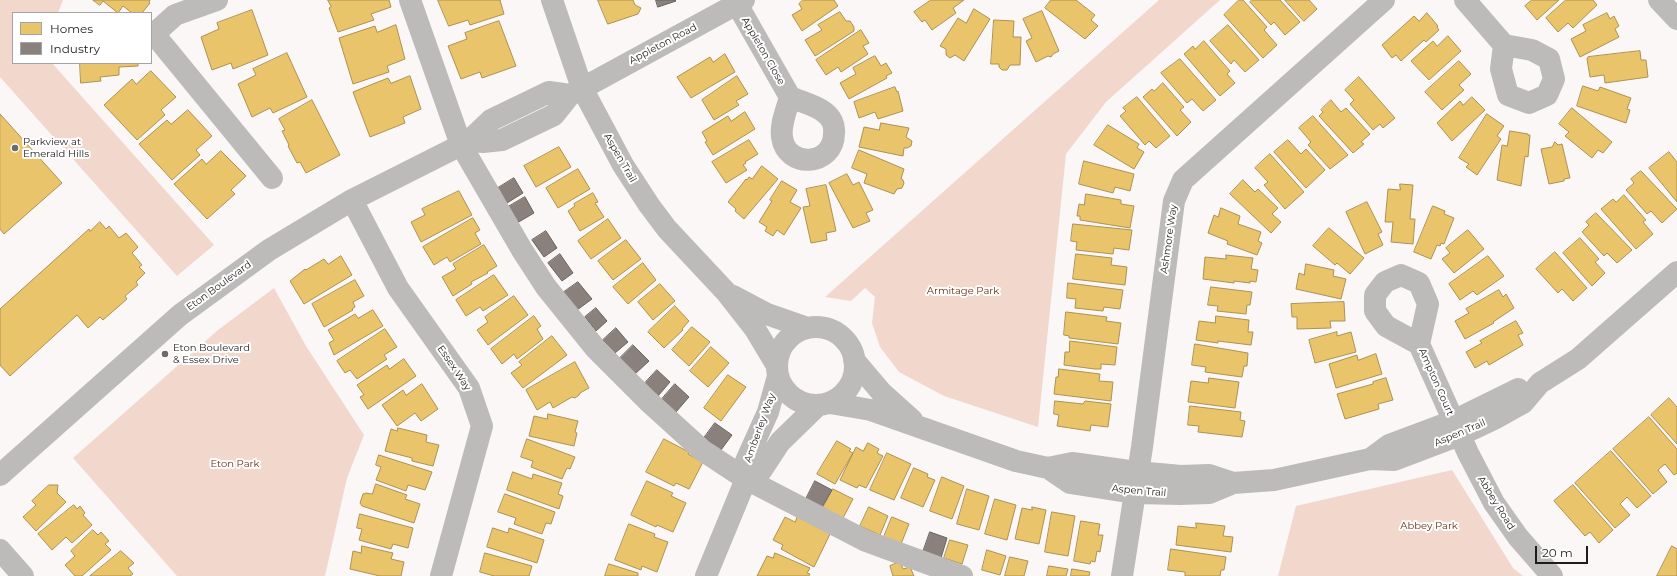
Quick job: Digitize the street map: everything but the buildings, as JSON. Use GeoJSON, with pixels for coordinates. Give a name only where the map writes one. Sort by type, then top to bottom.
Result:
{"type":"FeatureCollection","features":[{"type":"Feature","properties":{"kind":"street"},"geometry":{"type":"LineString","coordinates":[[217,0],[175,15],[154,34],[272,178]]}},
{"type":"Feature","properties":{"kind":"street"},"geometry":{"type":"LineString","coordinates":[[410,0],[465,142],[522,250],[546,287],[596,349],[648,401],[702,450],[746,480],[866,541],[962,576]]}},
{"type":"Feature","properties":{"kind":"street","name":"Aspen Trail"},"geometry":{"type":"LineString","coordinates":[[552,0],[576,92],[649,205],[687,252],[726,292],[755,329],[777,370],[782,388],[792,398],[804,404],[823,404],[871,410],[1016,461],[1048,468],[1072,463],[1136,482],[1182,476],[1209,475],[1233,483],[1274,480],[1370,459],[1389,445],[1456,428],[1516,390],[1540,383],[1578,359],[1677,272]]}},
{"type":"Feature","properties":{"kind":"street","name":"Ashmore Way"},"geometry":{"type":"LineString","coordinates":[[1122,576],[1174,201],[1183,180],[1384,0]]}},
{"type":"Feature","properties":{"kind":"street"},"geometry":{"type":"LineString","coordinates":[[1465,0],[1504,45]]}},
{"type":"Feature","properties":{"kind":"street"},"geometry":{"type":"LineString","coordinates":[[1659,0],[1677,19]]}},
{"type":"Feature","properties":{"kind":"street","name":"Appleton Road"},"geometry":{"type":"LineString","coordinates":[[576,92],[708,9],[740,2]]}},
{"type":"Feature","properties":{"kind":"street","name":"Appleton Close"},"geometry":{"type":"LineString","coordinates":[[740,2],[790,97]]}},
{"type":"Feature","properties":{"kind":"street","name":"Eton Boulevard"},"geometry":{"type":"LineString","coordinates":[[0,475],[180,315],[269,250],[352,200],[465,142],[491,120],[548,92],[576,92]]}},
{"type":"Feature","properties":{"kind":"street","name":"Essex Way"},"geometry":{"type":"LineString","coordinates":[[352,200],[398,288],[469,388],[482,426],[441,576]]}},
{"type":"Feature","properties":{"kind":"street","name":"Aspen Trail"},"geometry":{"type":"LineString","coordinates":[[726,292],[767,314],[807,328],[820,327],[832,330],[842,337],[850,347],[854,360],[854,373],[850,386],[841,396],[823,404]]}},
{"type":"Feature","properties":{"kind":"street"},"geometry":{"type":"LineString","coordinates":[[777,370],[779,351],[786,341],[795,332],[807,328]]}},
{"type":"Feature","properties":{"kind":"street","name":"Ampton Court"},"geometry":{"type":"LineString","coordinates":[[1419,344],[1456,428]]}},
{"type":"Feature","properties":{"kind":"street","name":"Aspen Trail"},"geometry":{"type":"LineString","coordinates":[[854,360],[882,393],[920,427]]}},
{"type":"Feature","properties":{"kind":"street","name":"Amberley Way"},"geometry":{"type":"LineString","coordinates":[[706,576],[746,480],[746,461],[768,412],[777,370]]}},
{"type":"Feature","properties":{"kind":"street","name":"Amberley Way"},"geometry":{"type":"LineString","coordinates":[[746,480],[761,471],[780,442],[823,404]]}},
{"type":"Feature","properties":{"kind":"street","name":"Abbey Road"},"geometry":{"type":"LineString","coordinates":[[1456,428],[1474,467],[1494,503],[1518,537],[1552,576]]}},
{"type":"Feature","properties":{"kind":"street"},"geometry":{"type":"LineString","coordinates":[[0,550],[23,576]]}},
{"type":"Feature","properties":{"kind":"green space"},"geometry":{"type":"Polygon","coordinates":[[[0,0],[63,0],[58,12],[12,12],[12,64],[53,64],[214,245],[177,276],[0,77],[0,0]]]}},
{"type":"Feature","properties":{"kind":"green space","name":"Armitage Park"},"geometry":{"type":"Polygon","coordinates":[[[1159,0],[1220,0],[1106,102],[1066,154],[1038,427],[944,396],[899,372],[880,347],[872,323],[875,297],[865,288],[851,301],[825,297],[1159,0]]]}},
{"type":"Feature","properties":{"kind":"green space","name":"Eton Park"},"geometry":{"type":"Polygon","coordinates":[[[274,288],[306,346],[364,435],[347,478],[325,576],[177,576],[73,458],[218,330],[274,288]]]}},
{"type":"Feature","properties":{"kind":"green space","name":"Abbey Park"},"geometry":{"type":"Polygon","coordinates":[[[1452,470],[1513,568],[1523,576],[1278,576],[1296,506],[1452,470]]]}},
{"type":"Feature","properties":{"kind":"place","name":"Parkview at Emerald Hills"},"geometry":{"type":"Point","coordinates":[15,148]}},
{"type":"Feature","properties":{"kind":"place","name":"Eton Boulevard & Essex Drive"},"geometry":{"type":"Point","coordinates":[165,354]}}]}
